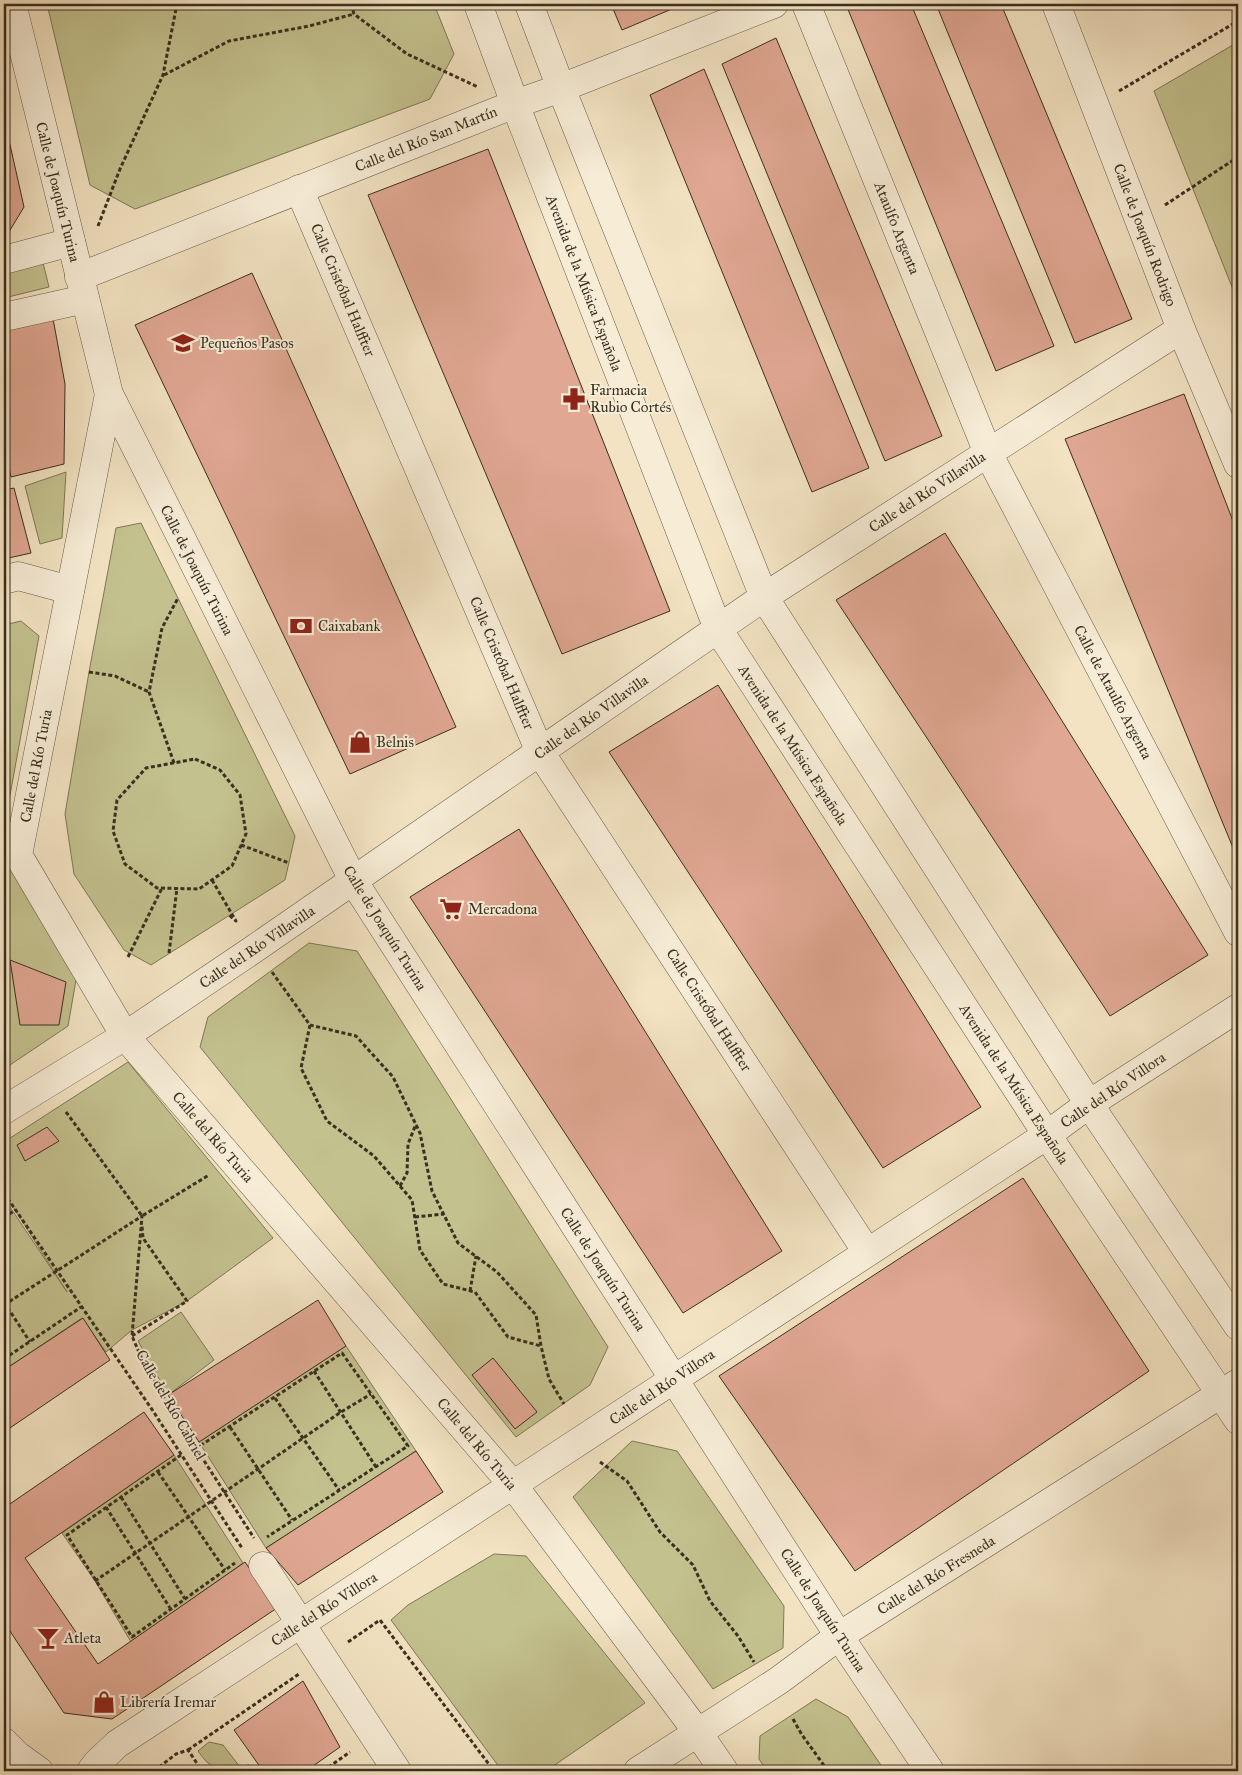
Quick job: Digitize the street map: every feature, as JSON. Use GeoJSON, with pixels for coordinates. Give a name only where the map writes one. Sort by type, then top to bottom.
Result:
{"type":"FeatureCollection","features":[{"type":"Feature","properties":{"kind":"street","name":"Calle de Joaquín Turina"},"geometry":{"type":"LineString","coordinates":[[12,4],[109,394],[354,882],[839,1636],[930,1771]]}},
{"type":"Feature","properties":{"kind":"street","name":"Avenida de la Música Española"},"geometry":{"type":"LineString","coordinates":[[478,4],[718,629],[1047,1135],[1230,1389],[1238,1420]]}},
{"type":"Feature","properties":{"kind":"street"},"geometry":{"type":"LineString","coordinates":[[529,4],[764,597],[1089,1104],[1238,1326]]}},
{"type":"Feature","properties":{"kind":"street","name":"Calle del Río San Martín"},"geometry":{"type":"LineString","coordinates":[[4,317],[82,288],[299,190],[774,4]]}},
{"type":"Feature","properties":{"kind":"street","name":"Ataulfo Argenta"},"geometry":{"type":"LineString","coordinates":[[806,4],[988,453]]}},
{"type":"Feature","properties":{"kind":"street","name":"Calle de Joaquín Rodrigo"},"geometry":{"type":"LineString","coordinates":[[1056,4],[1181,329],[1238,464]]}},
{"type":"Feature","properties":{"kind":"street","name":"Calle Cristóbal Halffter"},"geometry":{"type":"LineString","coordinates":[[299,190],[540,752],[867,1252]]}},
{"type":"Feature","properties":{"kind":"street"},"geometry":{"type":"LineString","coordinates":[[4,260],[71,242]]}},
{"type":"Feature","properties":{"kind":"street","name":"Calle del Río Villavilla"},"geometry":{"type":"LineString","coordinates":[[4,1110],[126,1036],[354,882],[764,597],[1181,329]]}},
{"type":"Feature","properties":{"kind":"street","name":"Calle del Río Turia"},"geometry":{"type":"LineString","coordinates":[[109,394],[18,855],[126,1036],[513,1485],[698,1733],[724,1771]]}},
{"type":"Feature","properties":{"kind":"street","name":"Calle de Ataulfo Argenta"},"geometry":{"type":"LineString","coordinates":[[988,453],[1238,932]]}},
{"type":"Feature","properties":{"kind":"street"},"geometry":{"type":"LineString","coordinates":[[4,580],[18,576],[70,590]]}},
{"type":"Feature","properties":{"kind":"street","name":"Calle del Río Villora"},"geometry":{"type":"LineString","coordinates":[[91,1771],[117,1744],[1047,1135],[1089,1104],[1238,1008]]}},
{"type":"Feature","properties":{"kind":"street","name":"Calle del Río Fresneda"},"geometry":{"type":"LineString","coordinates":[[638,1771],[778,1681],[839,1636],[1230,1389]]}},
{"type":"Feature","properties":{"kind":"street"},"geometry":{"type":"LineString","coordinates":[[252,1556],[301,1624],[397,1771]]}},
{"type":"Feature","properties":{"kind":"street"},"geometry":{"type":"LineString","coordinates":[[4,1742],[17,1755],[39,1771]]}},
{"type":"Feature","properties":{"kind":"street"},"geometry":{"type":"LineString","coordinates":[[4,1756],[9,1771]]}},
{"type":"Feature","properties":{"kind":"path"},"geometry":{"type":"LineString","coordinates":[[96,232],[120,169],[163,75],[177,4]]}},
{"type":"Feature","properties":{"kind":"path"},"geometry":{"type":"LineString","coordinates":[[351,4],[354,14],[407,54],[515,104]]}},
{"type":"Feature","properties":{"kind":"path"},"geometry":{"type":"LineString","coordinates":[[163,75],[230,41],[309,26],[354,14]]}},
{"type":"Feature","properties":{"kind":"path"},"geometry":{"type":"LineString","coordinates":[[1095,105],[1238,21]]}},
{"type":"Feature","properties":{"kind":"path"},"geometry":{"type":"LineString","coordinates":[[1140,223],[1238,157]]}},
{"type":"Feature","properties":{"kind":"path"},"geometry":{"type":"LineString","coordinates":[[174,763],[149,692],[162,628],[196,567]]}},
{"type":"Feature","properties":{"kind":"path"},"geometry":{"type":"LineString","coordinates":[[89,672],[115,676],[149,692]]}},
{"type":"Feature","properties":{"kind":"path"},"geometry":{"type":"LineString","coordinates":[[195,759],[220,770],[240,795],[246,834],[241,845],[232,866],[199,889],[157,888],[126,864],[113,831],[117,800],[146,768],[195,759]]}},
{"type":"Feature","properties":{"kind":"path"},"geometry":{"type":"LineString","coordinates":[[241,845],[289,863]]}},
{"type":"Feature","properties":{"kind":"path"},"geometry":{"type":"LineString","coordinates":[[212,880],[236,921],[229,915]]}},
{"type":"Feature","properties":{"kind":"path"},"geometry":{"type":"LineString","coordinates":[[128,957],[162,888]]}},
{"type":"Feature","properties":{"kind":"path"},"geometry":{"type":"LineString","coordinates":[[169,954],[176,888]]}},
{"type":"Feature","properties":{"kind":"path"},"geometry":{"type":"LineString","coordinates":[[256,948],[310,1025],[356,1036],[393,1077],[420,1133],[432,1191],[458,1243],[497,1272],[536,1315],[549,1379],[564,1404]]}},
{"type":"Feature","properties":{"kind":"path"},"geometry":{"type":"LineString","coordinates":[[310,1025],[301,1068],[327,1122],[374,1156],[412,1200],[420,1250],[443,1284],[475,1292],[508,1337],[541,1346]]}},
{"type":"Feature","properties":{"kind":"path"},"geometry":{"type":"LineString","coordinates":[[66,1112],[142,1216],[143,1238],[187,1301],[132,1336]]}},
{"type":"Feature","properties":{"kind":"path"},"geometry":{"type":"LineString","coordinates":[[400,1186],[407,1173],[408,1144],[416,1124]]}},
{"type":"Feature","properties":{"kind":"path"},"geometry":{"type":"LineString","coordinates":[[30,1342],[4,1304],[142,1216],[233,1161]]}},
{"type":"Feature","properties":{"kind":"path"},"geometry":{"type":"LineString","coordinates":[[4,1193],[181,1455],[212,1502],[252,1556],[225,1570],[132,1637],[67,1535],[181,1455]]}},
{"type":"Feature","properties":{"kind":"path"},"geometry":{"type":"LineString","coordinates":[[4,1218],[15,1210]]}},
{"type":"Feature","properties":{"kind":"path"},"geometry":{"type":"LineString","coordinates":[[415,1216],[444,1214]]}},
{"type":"Feature","properties":{"kind":"path","name":"Calle del Río Cabriel"},"geometry":{"type":"LineString","coordinates":[[142,1216],[132,1336],[145,1365],[224,1494],[252,1556]]}},
{"type":"Feature","properties":{"kind":"path"},"geometry":{"type":"LineString","coordinates":[[470,1291],[476,1256]]}},
{"type":"Feature","properties":{"kind":"path"},"geometry":{"type":"LineString","coordinates":[[4,1359],[81,1307]]}},
{"type":"Feature","properties":{"kind":"path"},"geometry":{"type":"LineString","coordinates":[[196,1449],[342,1353],[408,1446],[264,1539]]}},
{"type":"Feature","properties":{"kind":"path"},"geometry":{"type":"LineString","coordinates":[[314,1372],[376,1467]]}},
{"type":"Feature","properties":{"kind":"path"},"geometry":{"type":"LineString","coordinates":[[95,1581],[341,1412],[371,1394]]}},
{"type":"Feature","properties":{"kind":"path"},"geometry":{"type":"LineString","coordinates":[[275,1398],[339,1490]]}},
{"type":"Feature","properties":{"kind":"path"},"geometry":{"type":"LineString","coordinates":[[230,1427],[292,1520]]}},
{"type":"Feature","properties":{"kind":"path"},"geometry":{"type":"LineString","coordinates":[[575,1444],[627,1481],[660,1532],[693,1565],[710,1601],[738,1636],[755,1664],[778,1681]]}},
{"type":"Feature","properties":{"kind":"path"},"geometry":{"type":"LineString","coordinates":[[158,1472],[225,1570]]}},
{"type":"Feature","properties":{"kind":"path"},"geometry":{"type":"LineString","coordinates":[[121,1497],[185,1599]]}},
{"type":"Feature","properties":{"kind":"path"},"geometry":{"type":"LineString","coordinates":[[106,1507],[170,1608]]}},
{"type":"Feature","properties":{"kind":"path"},"geometry":{"type":"LineString","coordinates":[[154,1771],[176,1754],[188,1750],[380,1620],[494,1771]]}},
{"type":"Feature","properties":{"kind":"path"},"geometry":{"type":"LineString","coordinates":[[793,1718],[802,1735],[828,1771]]}},
{"type":"Feature","properties":{"kind":"path"},"geometry":{"type":"LineString","coordinates":[[188,1750],[202,1771]]}},
{"type":"Feature","properties":{"kind":"path"},"geometry":{"type":"LineString","coordinates":[[240,1771],[248,1766],[252,1771]]}},
{"type":"Feature","properties":{"kind":"shaded area"},"geometry":{"type":"Polygon","coordinates":[[[47,4],[434,4],[454,54],[430,99],[135,209],[90,185],[47,4]]]}},
{"type":"Feature","properties":{"kind":"shaded area"},"geometry":{"type":"Polygon","coordinates":[[[1238,42],[1238,302],[1154,91],[1238,42]]]}},
{"type":"Feature","properties":{"kind":"shaded area"},"geometry":{"type":"Polygon","coordinates":[[[43,263],[49,287],[4,298],[4,272],[43,263]]]}},
{"type":"Feature","properties":{"kind":"shaded area"},"geometry":{"type":"Polygon","coordinates":[[[66,472],[62,538],[40,544],[25,486],[66,472]]]}},
{"type":"Feature","properties":{"kind":"shaded area"},"geometry":{"type":"Polygon","coordinates":[[[141,523],[295,836],[285,880],[151,965],[124,950],[74,874],[65,814],[116,528],[141,523]]]}},
{"type":"Feature","properties":{"kind":"shaded area"},"geometry":{"type":"Polygon","coordinates":[[[21,621],[39,636],[4,828],[4,625],[21,621]]]}},
{"type":"Feature","properties":{"kind":"shaded area"},"geometry":{"type":"Polygon","coordinates":[[[4,840],[76,980],[68,1026],[4,1069],[4,840]]]}},
{"type":"Feature","properties":{"kind":"shaded area"},"geometry":{"type":"Polygon","coordinates":[[[309,943],[357,951],[608,1347],[590,1385],[516,1437],[200,1047],[208,1017],[309,943]]]}},
{"type":"Feature","properties":{"kind":"shaded area"},"geometry":{"type":"Polygon","coordinates":[[[128,1062],[273,1238],[187,1301],[132,1330],[106,1352],[82,1318],[4,1370],[4,1212],[10,1207],[67,1292],[4,1195],[4,1142],[128,1062]]]}},
{"type":"Feature","properties":{"kind":"shaded area"},"geometry":{"type":"Polygon","coordinates":[[[181,1312],[214,1360],[168,1395],[138,1341],[181,1312]]]}},
{"type":"Feature","properties":{"kind":"shaded area"},"geometry":{"type":"Polygon","coordinates":[[[346,1346],[416,1451],[266,1548],[199,1442],[346,1346]]]}},
{"type":"Feature","properties":{"kind":"shaded area"},"geometry":{"type":"Polygon","coordinates":[[[632,1441],[677,1451],[784,1606],[783,1648],[713,1689],[573,1497],[632,1441]]]}},
{"type":"Feature","properties":{"kind":"shaded area"},"geometry":{"type":"Polygon","coordinates":[[[174,1455],[243,1563],[131,1642],[95,1581],[62,1533],[174,1455]]]}},
{"type":"Feature","properties":{"kind":"shaded area"},"geometry":{"type":"Polygon","coordinates":[[[494,1554],[526,1556],[645,1703],[546,1771],[502,1771],[391,1620],[408,1605],[494,1554]]]}},
{"type":"Feature","properties":{"kind":"shaded area"},"geometry":{"type":"Polygon","coordinates":[[[816,1699],[848,1717],[885,1771],[767,1771],[759,1759],[760,1736],[816,1699]]]}},
{"type":"Feature","properties":{"kind":"shaded area"},"geometry":{"type":"Polygon","coordinates":[[[209,1742],[223,1745],[240,1767],[226,1770],[210,1765],[198,1751],[209,1742]]]}},
{"type":"Feature","properties":{"kind":"building"},"geometry":{"type":"Polygon","coordinates":[[[611,4],[678,4],[679,6],[622,30],[611,4]]]}},
{"type":"Feature","properties":{"kind":"building"},"geometry":{"type":"Polygon","coordinates":[[[853,4],[911,4],[1054,346],[996,371],[847,7],[853,4]]]}},
{"type":"Feature","properties":{"kind":"building"},"geometry":{"type":"Polygon","coordinates":[[[936,4],[1001,4],[1132,319],[1075,343],[936,4]]]}},
{"type":"Feature","properties":{"kind":"building"},"geometry":{"type":"Polygon","coordinates":[[[776,38],[942,436],[885,461],[722,64],[776,38]]]}},
{"type":"Feature","properties":{"kind":"building"},"geometry":{"type":"Polygon","coordinates":[[[704,69],[869,468],[812,492],[650,95],[704,69]]]}},
{"type":"Feature","properties":{"kind":"building"},"geometry":{"type":"Polygon","coordinates":[[[4,118],[24,207],[4,240],[4,118]]]}},
{"type":"Feature","properties":{"kind":"building"},"geometry":{"type":"Polygon","coordinates":[[[488,149],[670,611],[562,654],[368,195],[488,149]]]}},
{"type":"Feature","properties":{"kind":"building"},"geometry":{"type":"Polygon","coordinates":[[[252,273],[456,727],[350,774],[135,325],[252,273]]]}},
{"type":"Feature","properties":{"kind":"building"},"geometry":{"type":"Polygon","coordinates":[[[52,313],[65,384],[64,464],[11,477],[4,445],[4,324],[52,313]]]}},
{"type":"Feature","properties":{"kind":"building"},"geometry":{"type":"Polygon","coordinates":[[[1184,394],[1238,534],[1238,860],[1065,439],[1184,394]]]}},
{"type":"Feature","properties":{"kind":"building"},"geometry":{"type":"Polygon","coordinates":[[[14,488],[31,553],[4,559],[4,490],[14,488]]]}},
{"type":"Feature","properties":{"kind":"building"},"geometry":{"type":"Polygon","coordinates":[[[945,533],[1208,955],[1110,1016],[836,600],[945,533]]]}},
{"type":"Feature","properties":{"kind":"building"},"geometry":{"type":"Polygon","coordinates":[[[718,685],[981,1107],[883,1168],[609,752],[718,685]]]}},
{"type":"Feature","properties":{"kind":"building"},"geometry":{"type":"Polygon","coordinates":[[[519,829],[782,1251],[683,1313],[410,897],[519,829]]]}},
{"type":"Feature","properties":{"kind":"building"},"geometry":{"type":"Polygon","coordinates":[[[10,960],[66,982],[59,1025],[20,1025],[10,960]]]}},
{"type":"Feature","properties":{"kind":"building"},"geometry":{"type":"Polygon","coordinates":[[[47,1127],[59,1141],[25,1161],[17,1145],[47,1127]]]}},
{"type":"Feature","properties":{"kind":"building"},"geometry":{"type":"Polygon","coordinates":[[[1023,1178],[1149,1371],[855,1571],[719,1376],[1023,1178]]]}},
{"type":"Feature","properties":{"kind":"building"},"geometry":{"type":"Polygon","coordinates":[[[4,1198],[10,1207],[4,1212],[4,1198]]]}},
{"type":"Feature","properties":{"kind":"building"},"geometry":{"type":"Polygon","coordinates":[[[318,1300],[346,1346],[199,1442],[168,1395],[318,1300]]]}},
{"type":"Feature","properties":{"kind":"building"},"geometry":{"type":"Polygon","coordinates":[[[83,1318],[110,1360],[4,1432],[4,1370],[83,1318]]]}},
{"type":"Feature","properties":{"kind":"building"},"geometry":{"type":"Polygon","coordinates":[[[493,1358],[537,1412],[515,1429],[472,1375],[493,1358]]]}},
{"type":"Feature","properties":{"kind":"building"},"geometry":{"type":"Polygon","coordinates":[[[144,1412],[174,1455],[25,1558],[98,1664],[245,1562],[277,1608],[112,1719],[64,1713],[4,1622],[4,1508],[144,1412]]]}},
{"type":"Feature","properties":{"kind":"building"},"geometry":{"type":"Polygon","coordinates":[[[416,1451],[443,1492],[298,1585],[266,1548],[416,1451]]]}},
{"type":"Feature","properties":{"kind":"building"},"geometry":{"type":"Polygon","coordinates":[[[303,1681],[340,1747],[306,1771],[263,1771],[234,1730],[303,1681]]]}},
{"type":"Feature","properties":{"kind":"place","name":"Pequeños Pasos"},"geometry":{"type":"Point","coordinates":[183,343]}},
{"type":"Feature","properties":{"kind":"place","name":"Farmacia Rubio Cortés"},"geometry":{"type":"Point","coordinates":[574,399]}},
{"type":"Feature","properties":{"kind":"place","name":"Caixabank"},"geometry":{"type":"Point","coordinates":[301,626]}},
{"type":"Feature","properties":{"kind":"place","name":"Belnis"},"geometry":{"type":"Point","coordinates":[360,742]}},
{"type":"Feature","properties":{"kind":"place","name":"Mercadona"},"geometry":{"type":"Point","coordinates":[451,909]}},
{"type":"Feature","properties":{"kind":"place","name":"Atleta"},"geometry":{"type":"Point","coordinates":[48,1638]}},
{"type":"Feature","properties":{"kind":"place","name":"Librería Iremar"},"geometry":{"type":"Point","coordinates":[104,1702]}}]}
